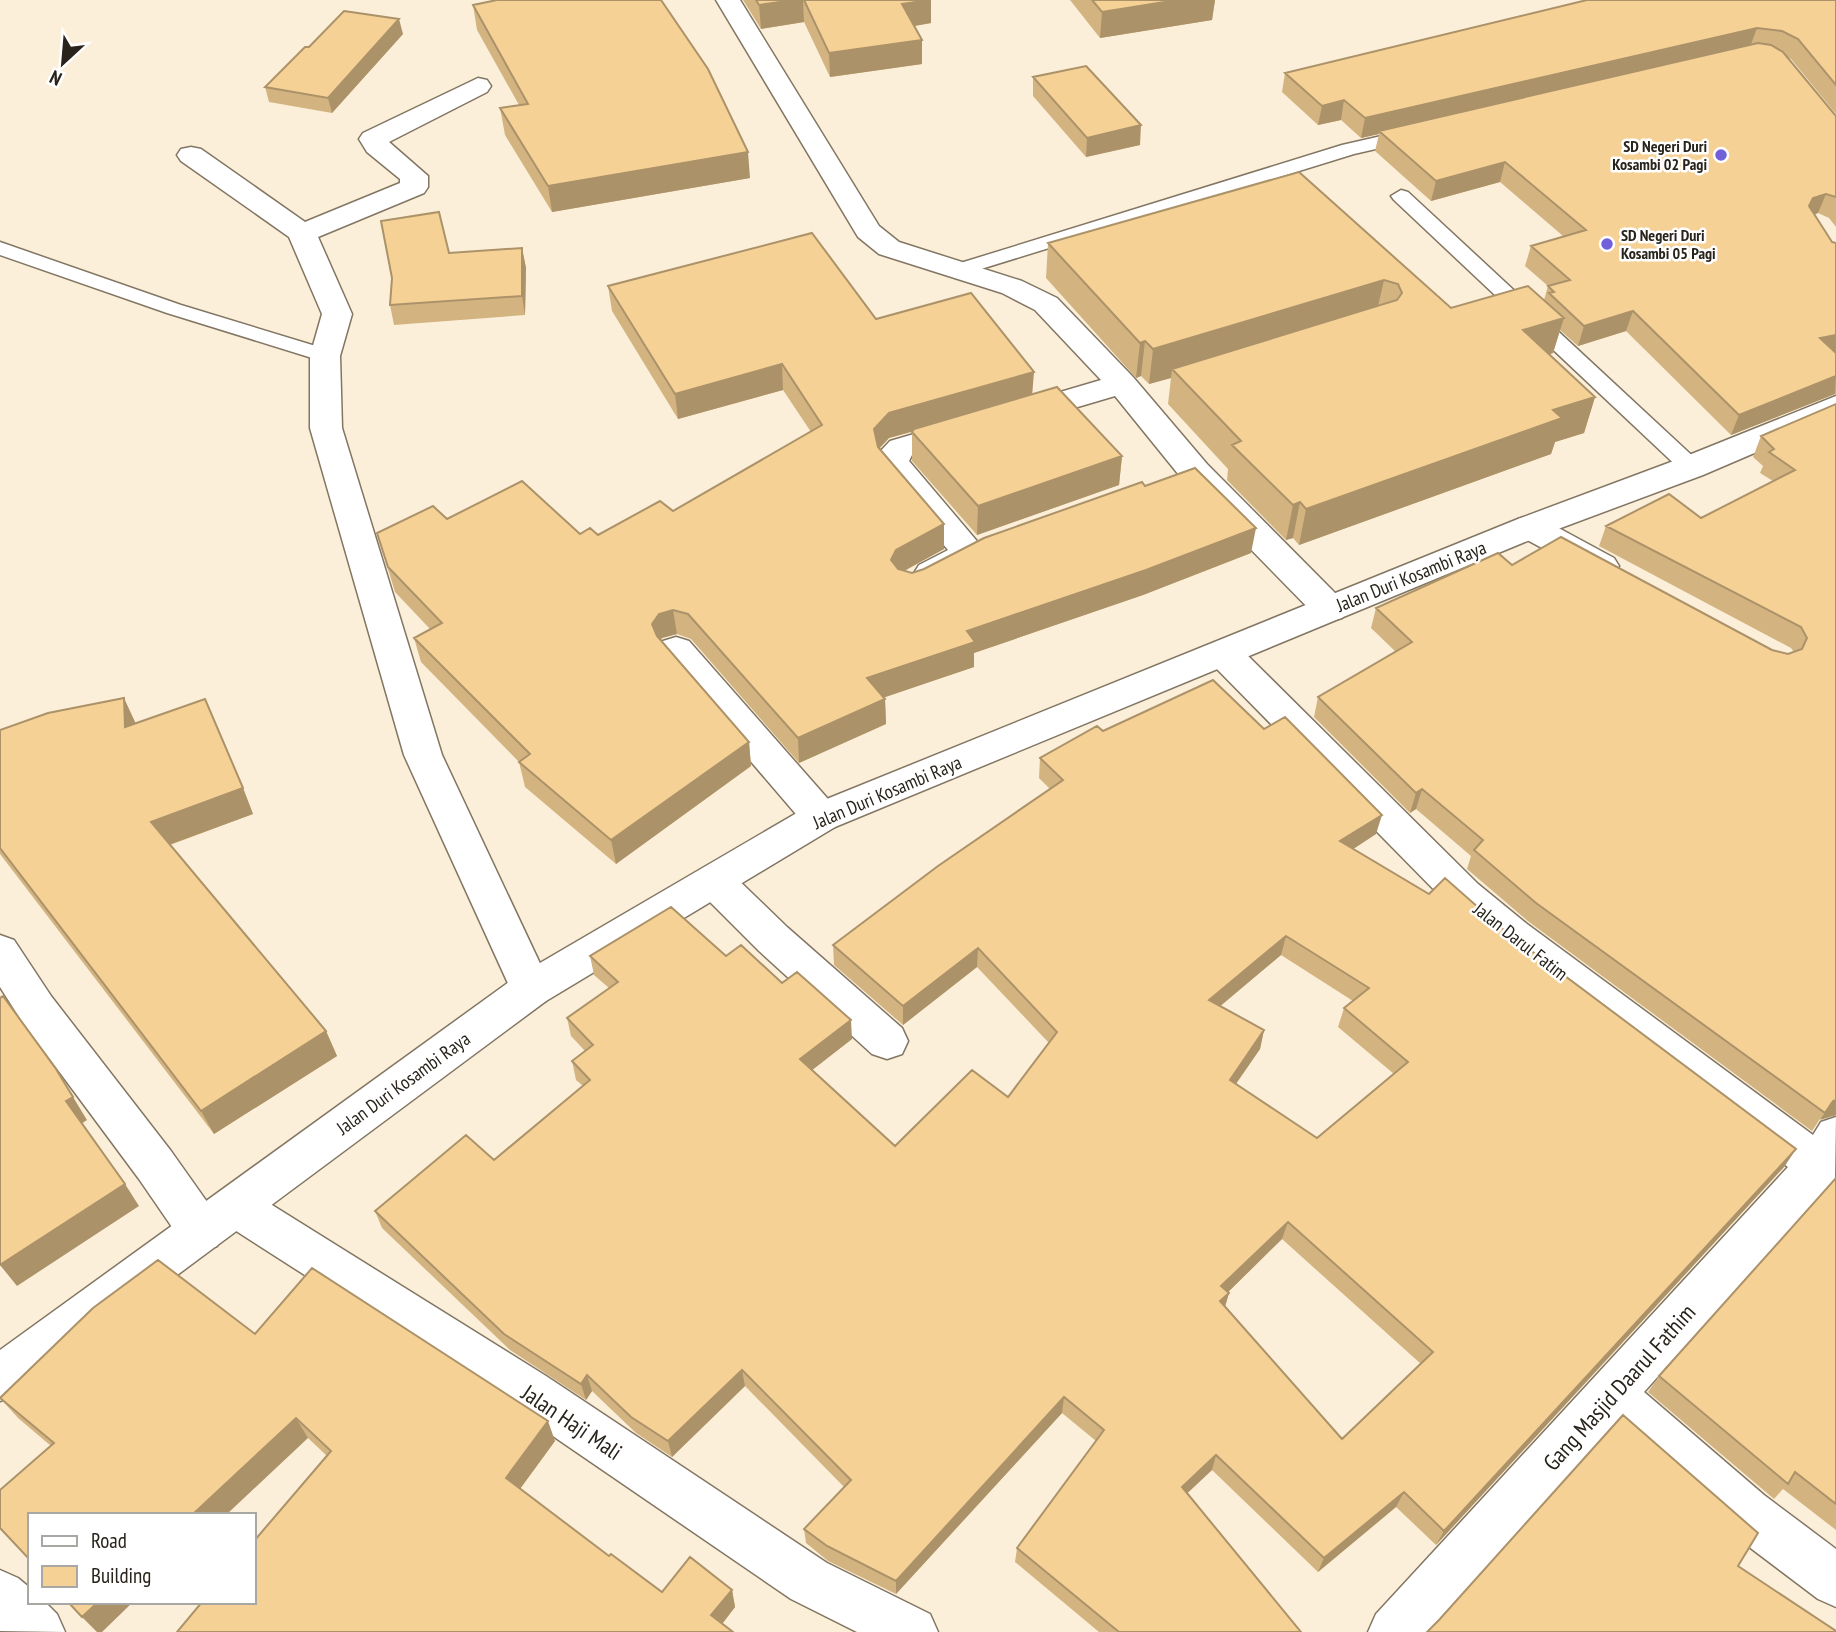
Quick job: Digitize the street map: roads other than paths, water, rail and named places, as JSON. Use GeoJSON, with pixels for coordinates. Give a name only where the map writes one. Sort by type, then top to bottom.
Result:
{"type":"FeatureCollection","features":[{"type":"Feature","properties":{"kind":"street"},"geometry":{"type":"LineString","coordinates":[[728,0],[867,231],[890,247],[1012,287],[1046,304],[1141,393],[1182,476],[1330,609]]}},
{"type":"Feature","properties":{"kind":"street"},"geometry":{"type":"LineString","coordinates":[[302,233],[414,187],[414,177],[377,146],[373,139],[478,86]]}},
{"type":"Feature","properties":{"kind":"street"},"geometry":{"type":"LineString","coordinates":[[191,155],[302,233],[337,314],[325,356],[326,428],[423,755],[531,989]]}},
{"type":"Feature","properties":{"kind":"street"},"geometry":{"type":"LineString","coordinates":[[911,584],[982,549],[893,463],[892,456],[901,448],[1141,393]]}},
{"type":"Feature","properties":{"kind":"street","name":"Jalan Duri Kosambi Raya"},"geometry":{"type":"LineString","coordinates":[[0,1378],[531,989],[821,817],[1530,527],[1691,467],[1836,406]]}},
{"type":"Feature","properties":{"kind":"street"},"geometry":{"type":"LineString","coordinates":[[1530,527],[1631,582]]}},
{"type":"Feature","properties":{"kind":"street"},"geometry":{"type":"LineString","coordinates":[[676,650],[821,817]]}},
{"type":"Feature","properties":{"kind":"street","name":"Jalan Darul Fatim"},"geometry":{"type":"LineString","coordinates":[[1224,654],[1464,895],[1513,936],[1827,1151]]}},
{"type":"Feature","properties":{"kind":"street"},"geometry":{"type":"LineString","coordinates":[[714,881],[773,939],[887,1041]]}},
{"type":"Feature","properties":{"kind":"street"},"geometry":{"type":"LineString","coordinates":[[0,952],[36,1008],[155,1166],[218,1219]]}},
{"type":"Feature","properties":{"kind":"street","name":"Gang Masjid Daarul Fathim"},"geometry":{"type":"LineString","coordinates":[[1394,1632],[1611,1395],[1827,1151]]}},
{"type":"Feature","properties":{"kind":"street","name":"Jalan Haji Mali"},"geometry":{"type":"LineString","coordinates":[[218,1219],[529,1392],[810,1581],[912,1632]]}},
{"type":"Feature","properties":{"kind":"street"},"geometry":{"type":"LineString","coordinates":[[1611,1395],[1746,1513],[1836,1581]]}},
{"type":"Feature","properties":{"kind":"street"},"geometry":{"type":"LineString","coordinates":[[0,1596],[39,1632]]}},
{"type":"Feature","properties":{"kind":"lane"},"geometry":{"type":"LineString","coordinates":[[961,269],[1349,149],[1430,130]]}},
{"type":"Feature","properties":{"kind":"lane"},"geometry":{"type":"LineString","coordinates":[[1401,196],[1691,467]]}},
{"type":"Feature","properties":{"kind":"lane"},"geometry":{"type":"LineString","coordinates":[[0,248],[174,309],[325,356]]}},
{"type":"Feature","properties":{"kind":"place","name":"SD Negeri Duri Kosambi 02 Pagi"},"geometry":{"type":"Point","coordinates":[1721,155]}},
{"type":"Feature","properties":{"kind":"place","name":"SD Negeri Duri Kosambi 05 Pagi"},"geometry":{"type":"Point","coordinates":[1607,244]}}]}
